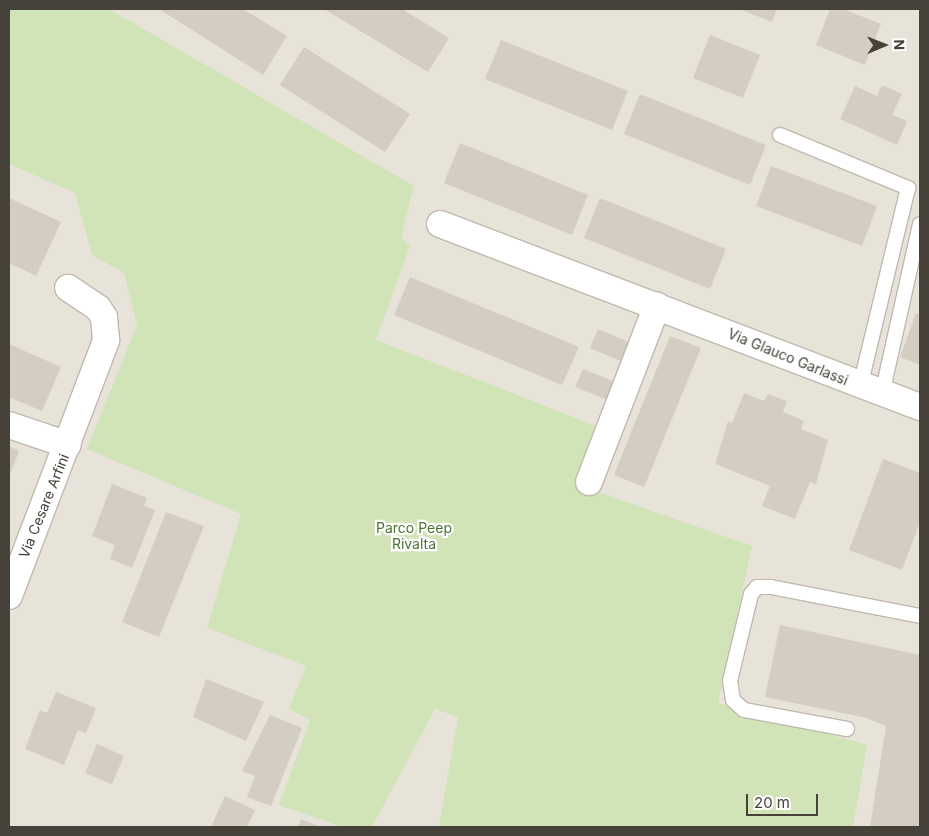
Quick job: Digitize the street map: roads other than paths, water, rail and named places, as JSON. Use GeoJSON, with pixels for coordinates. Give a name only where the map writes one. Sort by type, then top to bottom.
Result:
{"type":"FeatureCollection","features":[{"type":"Feature","properties":{"kind":"street","name":"Via Glauco Garlassi"},"geometry":{"type":"LineString","coordinates":[[440,224],[871,390],[920,407]]}},
{"type":"Feature","properties":{"kind":"street","name":"Via Cesare Arfini"},"geometry":{"type":"LineString","coordinates":[[9,596],[100,361],[107,328],[98,308],[68,288]]}},
{"type":"Feature","properties":{"kind":"street"},"geometry":{"type":"LineString","coordinates":[[589,482],[657,306]]}},
{"type":"Feature","properties":{"kind":"street","name":"Via Cesare Arfini"},"geometry":{"type":"LineString","coordinates":[[9,425],[68,445]]}},
{"type":"Feature","properties":{"kind":"lane"},"geometry":{"type":"LineString","coordinates":[[780,135],[908,188],[871,390]]}},
{"type":"Feature","properties":{"kind":"lane"},"geometry":{"type":"LineString","coordinates":[[871,390],[920,224]]}},
{"type":"Feature","properties":{"kind":"lane"},"geometry":{"type":"LineString","coordinates":[[847,729],[744,710],[733,700],[730,681],[751,594],[757,587],[771,587],[920,616]]}},
{"type":"Feature","properties":{"kind":"park label","name":"Parco Peep Rivalta"},"geometry":{"type":"Point","coordinates":[414,536]}}]}
